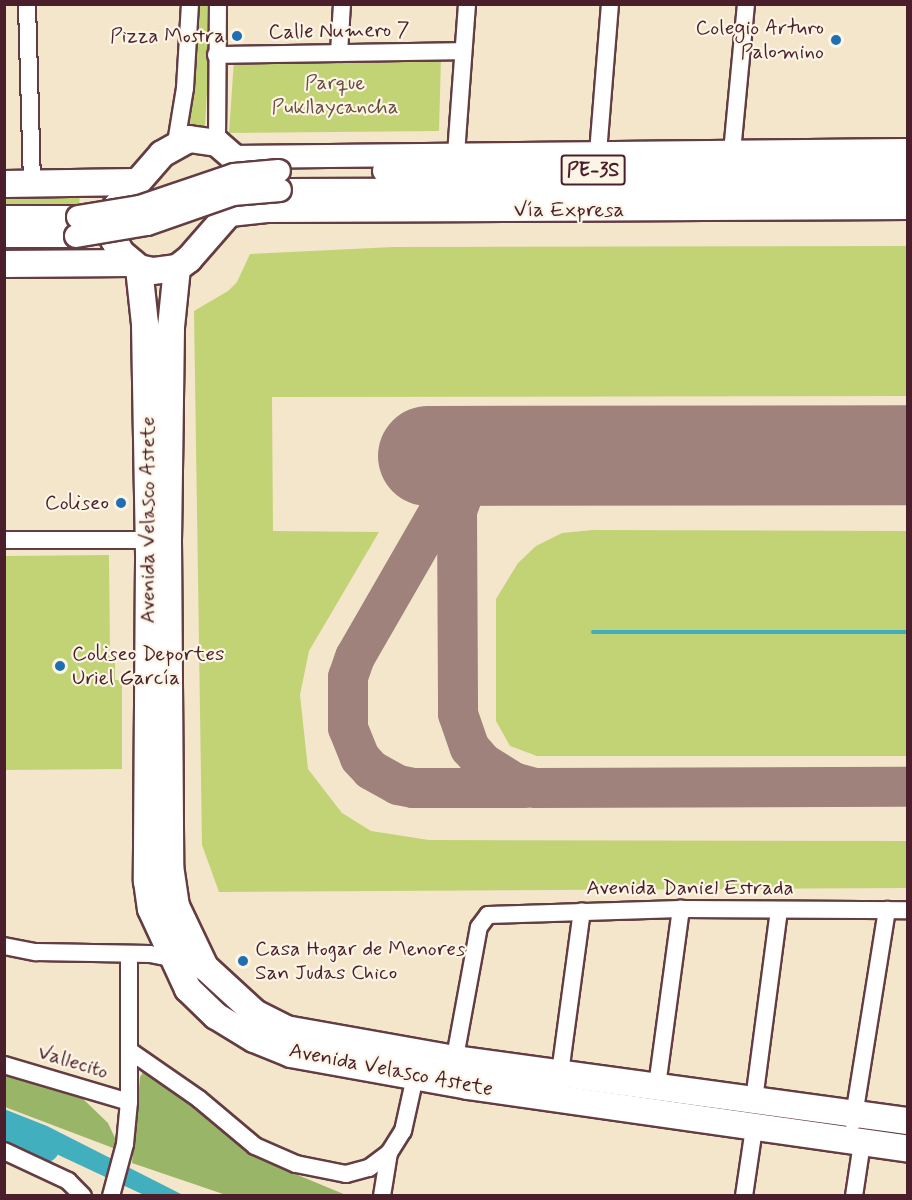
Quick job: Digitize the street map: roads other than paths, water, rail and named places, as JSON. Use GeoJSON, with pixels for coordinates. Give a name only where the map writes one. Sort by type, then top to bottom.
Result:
{"type":"FeatureCollection","features":[{"type":"Feature","properties":{"kind":"highway"},"geometry":{"type":"LineString","coordinates":[[4,264],[135,265],[152,271],[177,268],[230,215],[242,189],[241,176],[225,150],[204,139],[176,143],[116,207],[112,227],[121,253],[135,265]]}},
{"type":"Feature","properties":{"kind":"highway"},"geometry":{"type":"LineString","coordinates":[[4,184],[137,182]]}},
{"type":"Feature","properties":{"kind":"highway","name":"Avenida Velasco Astete"},"geometry":{"type":"LineString","coordinates":[[135,265],[145,324],[159,540],[170,866],[176,906],[196,954],[229,992],[286,1029],[452,1071],[754,1128],[908,1149]]}},
{"type":"Feature","properties":{"kind":"highway","name":"Avenida Velasco Astete"},"geometry":{"type":"LineString","coordinates":[[177,268],[171,327],[159,540],[147,882],[151,909],[171,957],[188,989],[216,1016],[254,1039],[291,1054],[415,1077],[452,1071],[560,1073],[908,1121]]}},
{"type":"Feature","properties":{"kind":"main road","name":"PE-3S"},"geometry":{"type":"LineString","coordinates":[[225,150],[456,154],[908,150]]}},
{"type":"Feature","properties":{"kind":"main road","name":"Vía Expresa"},"geometry":{"type":"LineString","coordinates":[[279,181],[908,168]]}},
{"type":"Feature","properties":{"kind":"main road","name":"PE-3S"},"geometry":{"type":"LineString","coordinates":[[4,236],[77,226],[147,224],[233,194],[279,181]]}},
{"type":"Feature","properties":{"kind":"main road","name":"Vía Expresa"},"geometry":{"type":"LineString","coordinates":[[279,181],[908,189]]}},
{"type":"Feature","properties":{"kind":"main road","name":"Vía Expresa"},"geometry":{"type":"LineString","coordinates":[[230,215],[267,211],[908,208]]}},
{"type":"Feature","properties":{"kind":"main road","name":"PE-3S"},"geometry":{"type":"LineString","coordinates":[[4,217],[77,226]]}},
{"type":"Feature","properties":{"kind":"street"},"geometry":{"type":"LineString","coordinates":[[27,4],[32,184]]}},
{"type":"Feature","properties":{"kind":"street"},"geometry":{"type":"LineString","coordinates":[[176,143],[185,88],[190,4]]}},
{"type":"Feature","properties":{"kind":"street"},"geometry":{"type":"LineString","coordinates":[[218,4],[216,55],[225,150]]}},
{"type":"Feature","properties":{"kind":"street"},"geometry":{"type":"LineString","coordinates":[[339,53],[342,4]]}},
{"type":"Feature","properties":{"kind":"street"},"geometry":{"type":"LineString","coordinates":[[456,154],[467,4]]}},
{"type":"Feature","properties":{"kind":"street"},"geometry":{"type":"LineString","coordinates":[[598,153],[610,4]]}},
{"type":"Feature","properties":{"kind":"street"},"geometry":{"type":"LineString","coordinates":[[732,152],[746,4]]}},
{"type":"Feature","properties":{"kind":"street","name":"Calle Numero 7"},"geometry":{"type":"LineString","coordinates":[[216,55],[463,51]]}},
{"type":"Feature","properties":{"kind":"street"},"geometry":{"type":"LineString","coordinates":[[4,540],[159,540]]}},
{"type":"Feature","properties":{"kind":"street"},"geometry":{"type":"LineString","coordinates":[[657,1086],[681,909]]}},
{"type":"Feature","properties":{"kind":"street","name":"Avenida Daniel Estrada"},"geometry":{"type":"LineString","coordinates":[[452,1071],[479,927],[488,915],[681,909],[908,910]]}},
{"type":"Feature","properties":{"kind":"street"},"geometry":{"type":"LineString","coordinates":[[754,1100],[779,910]]}},
{"type":"Feature","properties":{"kind":"street"},"geometry":{"type":"LineString","coordinates":[[854,1196],[855,1114],[887,910]]}},
{"type":"Feature","properties":{"kind":"street"},"geometry":{"type":"LineString","coordinates":[[560,1073],[582,911]]}},
{"type":"Feature","properties":{"kind":"street"},"geometry":{"type":"LineString","coordinates":[[4,946],[36,952],[129,954],[187,959],[196,954]]}},
{"type":"Feature","properties":{"kind":"street"},"geometry":{"type":"LineString","coordinates":[[110,1194],[125,1144],[129,1102],[129,954]]}},
{"type":"Feature","properties":{"kind":"street"},"geometry":{"type":"LineString","coordinates":[[130,1052],[199,1099],[255,1146],[296,1164],[346,1174],[369,1168],[389,1153]]}},
{"type":"Feature","properties":{"kind":"street","name":"Vallecito"},"geometry":{"type":"LineString","coordinates":[[4,1065],[129,1102]]}},
{"type":"Feature","properties":{"kind":"street"},"geometry":{"type":"LineString","coordinates":[[382,1196],[389,1153],[402,1131],[415,1077]]}},
{"type":"Feature","properties":{"kind":"street"},"geometry":{"type":"LineString","coordinates":[[744,1196],[754,1128]]}},
{"type":"Feature","properties":{"kind":"street"},"geometry":{"type":"LineString","coordinates":[[4,1151],[68,1181],[83,1196]]}},
{"type":"Feature","properties":{"kind":"water"},"geometry":{"type":"Polygon","coordinates":[[[4,1109],[47,1126],[183,1195],[144,1195],[5,1130],[4,1109]]]}},
{"type":"Feature","properties":{"kind":"waterway"},"geometry":{"type":"LineString","coordinates":[[593,632],[908,632]]}},
{"type":"Feature","properties":{"kind":"waterway"},"geometry":{"type":"LineString","coordinates":[[4,1130],[45,1148]]}},
{"type":"Feature","properties":{"kind":"place","name":"Pizza Mostra"},"geometry":{"type":"Point","coordinates":[237,36]}},
{"type":"Feature","properties":{"kind":"place","name":"Colegio Arturo Palomino"},"geometry":{"type":"Point","coordinates":[836,40]}},
{"type":"Feature","properties":{"kind":"place","name":"Coliseo"},"geometry":{"type":"Point","coordinates":[121,503]}},
{"type":"Feature","properties":{"kind":"place","name":"Coliseo Deportes Uriel García"},"geometry":{"type":"Point","coordinates":[60,666]}},
{"type":"Feature","properties":{"kind":"place","name":"Casa Hogar de Menores San Judas Chico"},"geometry":{"type":"Point","coordinates":[243,961]}},
{"type":"Feature","properties":{"kind":"park label","name":"Parque Pukllaycancha"},"geometry":{"type":"Point","coordinates":[335,95]}}]}
